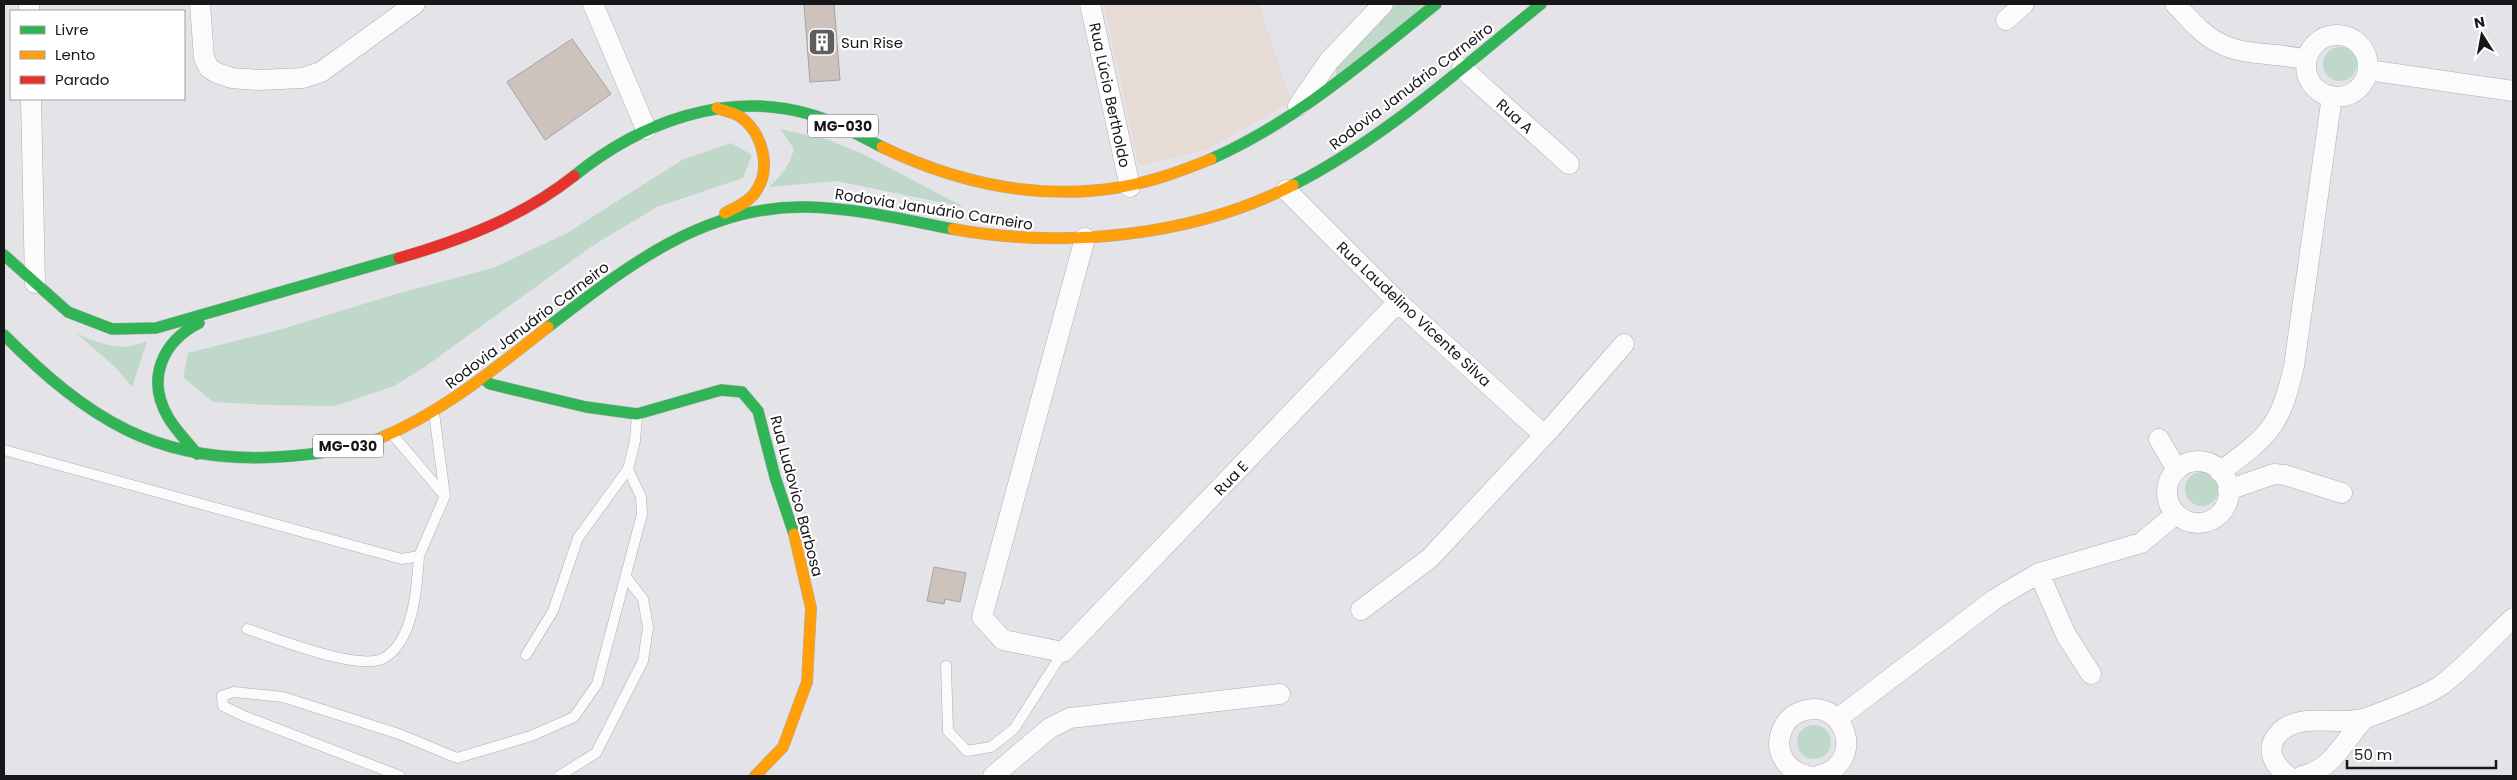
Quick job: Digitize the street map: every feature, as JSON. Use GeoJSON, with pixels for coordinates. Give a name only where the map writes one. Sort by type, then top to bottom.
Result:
{"type":"FeatureCollection","features":[{"type":"Feature","properties":{"kind":"main road","name":"Rodovia Januário Carneiro"},"geometry":{"type":"LineString","coordinates":[[4,255],[68,312],[112,329],[156,328],[426,251],[479,231],[536,204],[595,160],[646,128],[672,118],[717,108],[756,106],[798,111],[834,122],[894,153],[986,186],[1030,191],[1085,193],[1130,187],[1170,177],[1203,164],[1244,143],[1295,112],[1436,4]]}},
{"type":"Feature","properties":{"kind":"main road","name":"Rodovia Januário Carneiro"},"geometry":{"type":"LineString","coordinates":[[4,335],[61,388],[103,418],[147,440],[197,454],[255,460],[322,453],[393,435],[434,412],[483,378],[573,307],[646,256],[677,237],[713,221],[771,208],[841,208],[991,235],[1033,240],[1085,238],[1128,234],[1182,223],[1286,190],[1324,170],[1366,142],[1462,68],[1540,4]]}},
{"type":"Feature","properties":{"kind":"main road"},"geometry":{"type":"LineString","coordinates":[[713,221],[754,194],[764,173],[764,151],[755,130],[738,116],[717,108]]}},
{"type":"Feature","properties":{"kind":"main road"},"geometry":{"type":"LineString","coordinates":[[197,454],[167,415],[158,396],[158,375],[163,354],[176,337],[188,327],[230,308]]}},
{"type":"Feature","properties":{"kind":"main road","name":"Rua Ludovico Barbosa"},"geometry":{"type":"LineString","coordinates":[[483,378],[490,384],[586,407],[637,414],[721,390],[742,392],[758,411],[776,477],[792,525],[811,608],[807,682],[783,747],[755,776]]}},
{"type":"Feature","properties":{"kind":"street"},"geometry":{"type":"LineString","coordinates":[[200,4],[204,58],[209,68],[232,78],[258,80],[302,78],[321,72],[414,4]]}},
{"type":"Feature","properties":{"kind":"street"},"geometry":{"type":"LineString","coordinates":[[593,4],[646,128]]}},
{"type":"Feature","properties":{"kind":"street","name":"Rua Lúcio Bertholdo"},"geometry":{"type":"LineString","coordinates":[[1090,4],[1130,187]]}},
{"type":"Feature","properties":{"kind":"street"},"geometry":{"type":"LineString","coordinates":[[1295,112],[1309,87],[1329,61],[1383,4]]}},
{"type":"Feature","properties":{"kind":"street"},"geometry":{"type":"LineString","coordinates":[[2006,20],[2024,4]]}},
{"type":"Feature","properties":{"kind":"street"},"geometry":{"type":"LineString","coordinates":[[2176,4],[2218,43],[2244,50],[2289,55],[2306,60]]}},
{"type":"Feature","properties":{"kind":"street"},"geometry":{"type":"LineString","coordinates":[[2341,36],[2360,44],[2366,56],[2368,70],[2358,88],[2346,95],[2332,96],[2320,91],[2311,81],[2306,60],[2321,40],[2341,36]]}},
{"type":"Feature","properties":{"kind":"street","name":"Rua A"},"geometry":{"type":"LineString","coordinates":[[1462,68],[1569,164]]}},
{"type":"Feature","properties":{"kind":"street"},"geometry":{"type":"LineString","coordinates":[[2368,70],[2513,91]]}},
{"type":"Feature","properties":{"kind":"street"},"geometry":{"type":"LineString","coordinates":[[2220,472],[2261,441],[2274,426],[2288,394],[2294,366],[2332,96]]}},
{"type":"Feature","properties":{"kind":"street"},"geometry":{"type":"LineString","coordinates":[[30,100],[34,283]]}},
{"type":"Feature","properties":{"kind":"street","name":"Rua Laudelino Vicente Silva"},"geometry":{"type":"LineString","coordinates":[[1286,190],[1398,302],[1544,435]]}},
{"type":"Feature","properties":{"kind":"street"},"geometry":{"type":"LineString","coordinates":[[1063,652],[1003,640],[982,617],[1085,238]]}},
{"type":"Feature","properties":{"kind":"street","name":"Rua E"},"geometry":{"type":"LineString","coordinates":[[1063,652],[1398,302]]}},
{"type":"Feature","properties":{"kind":"street"},"geometry":{"type":"LineString","coordinates":[[1361,610],[1430,558],[1544,435],[1624,344]]}},
{"type":"Feature","properties":{"kind":"street"},"geometry":{"type":"LineString","coordinates":[[2158,439],[2177,470]]}},
{"type":"Feature","properties":{"kind":"street"},"geometry":{"type":"LineString","coordinates":[[2195,462],[2209,464],[2220,472],[2228,490],[2228,497],[2223,509],[2207,522],[2194,523],[2176,514],[2167,495],[2169,482],[2177,470],[2195,462]]}},
{"type":"Feature","properties":{"kind":"street"},"geometry":{"type":"LineString","coordinates":[[2228,490],[2274,474],[2285,475],[2342,493]]}},
{"type":"Feature","properties":{"kind":"street"},"geometry":{"type":"LineString","coordinates":[[1837,719],[1995,599],[2039,573],[2142,543],[2176,514]]}},
{"type":"Feature","properties":{"kind":"street"},"geometry":{"type":"LineString","coordinates":[[2039,573],[2066,634],[2091,674]]}},
{"type":"Feature","properties":{"kind":"street"},"geometry":{"type":"LineString","coordinates":[[2288,776],[2277,768],[2271,758],[2273,744],[2278,734],[2291,725],[2307,722],[2364,719],[2439,687],[2513,618]]}},
{"type":"Feature","properties":{"kind":"street"},"geometry":{"type":"LineString","coordinates":[[993,776],[1050,728],[1070,718],[1280,694]]}},
{"type":"Feature","properties":{"kind":"street"},"geometry":{"type":"LineString","coordinates":[[1808,776],[1785,771],[1779,739],[1789,719],[1795,714],[1810,709],[1825,711],[1837,719],[1845,732],[1847,747],[1841,772],[1818,776]]}},
{"type":"Feature","properties":{"kind":"street"},"geometry":{"type":"LineString","coordinates":[[2302,776],[2320,771],[2337,756],[2347,737],[2364,719]]}},
{"type":"Feature","properties":{"kind":"lane"},"geometry":{"type":"LineString","coordinates":[[247,629],[350,661],[369,662],[384,658],[395,648],[408,626],[417,585],[419,556],[445,496],[434,412]]}},
{"type":"Feature","properties":{"kind":"lane"},"geometry":{"type":"LineString","coordinates":[[526,655],[553,610],[568,562],[578,538],[628,469],[636,441],[637,414]]}},
{"type":"Feature","properties":{"kind":"lane"},"geometry":{"type":"LineString","coordinates":[[393,435],[445,496]]}},
{"type":"Feature","properties":{"kind":"lane"},"geometry":{"type":"LineString","coordinates":[[4,450],[402,559],[419,556]]}},
{"type":"Feature","properties":{"kind":"lane"},"geometry":{"type":"LineString","coordinates":[[400,776],[244,716],[223,706],[222,696],[234,692],[283,698],[399,734],[457,758],[531,736],[574,717],[598,684],[642,514],[641,497],[628,469]]}},
{"type":"Feature","properties":{"kind":"lane"},"geometry":{"type":"LineString","coordinates":[[559,776],[596,753],[643,661],[648,626],[643,600],[626,577]]}},
{"type":"Feature","properties":{"kind":"lane"},"geometry":{"type":"LineString","coordinates":[[946,666],[948,732],[967,751],[991,747],[1014,729],[1063,652]]}},
{"type":"Feature","properties":{"kind":"shaded area"},"geometry":{"type":"Polygon","coordinates":[[[1104,4],[1259,4],[1291,102],[1206,150],[1139,166],[1104,4]]]}},
{"type":"Feature","properties":{"kind":"green space"},"geometry":{"type":"Polygon","coordinates":[[[1396,4],[1429,4],[1336,76],[1336,63],[1396,4]]]}},
{"type":"Feature","properties":{"kind":"green space"},"geometry":{"type":"Polygon","coordinates":[[[2340,47],[2347,48],[2352,52],[2356,57],[2356,71],[2352,76],[2347,80],[2340,81],[2333,80],[2328,76],[2324,71],[2323,64],[2324,57],[2328,52],[2333,48],[2340,47]]]}},
{"type":"Feature","properties":{"kind":"green space"},"geometry":{"type":"Polygon","coordinates":[[[780,129],[829,140],[865,155],[964,207],[836,181],[769,187],[784,170],[794,149],[780,129]]]}},
{"type":"Feature","properties":{"kind":"green space"},"geometry":{"type":"Polygon","coordinates":[[[731,143],[752,155],[743,178],[657,207],[595,244],[426,366],[394,386],[335,406],[270,405],[213,402],[183,377],[188,353],[279,330],[396,294],[493,268],[567,233],[682,160],[731,143]]]}},
{"type":"Feature","properties":{"kind":"green space"},"geometry":{"type":"Polygon","coordinates":[[[76,333],[102,344],[119,347],[137,345],[147,341],[132,387],[116,368],[76,333]]]}},
{"type":"Feature","properties":{"kind":"green space"},"geometry":{"type":"Polygon","coordinates":[[[2202,472],[2209,473],[2214,477],[2218,482],[2218,496],[2214,501],[2209,505],[2202,506],[2195,505],[2190,501],[2186,496],[2185,489],[2186,482],[2190,477],[2195,473],[2202,472]]]}},
{"type":"Feature","properties":{"kind":"green space"},"geometry":{"type":"Polygon","coordinates":[[[1814,725],[1821,726],[1826,730],[1830,735],[1830,749],[1826,754],[1821,758],[1814,759],[1807,758],[1802,754],[1798,749],[1797,742],[1798,735],[1802,730],[1807,726],[1814,725]]]}},
{"type":"Feature","properties":{"kind":"building","name":"Sun Rise"},"geometry":{"type":"Polygon","coordinates":[[[804,4],[834,4],[840,80],[810,82],[804,4]]]}},
{"type":"Feature","properties":{"kind":"building"},"geometry":{"type":"Polygon","coordinates":[[[572,39],[611,94],[545,140],[507,82],[572,39]]]}},
{"type":"Feature","properties":{"kind":"building"},"geometry":{"type":"Polygon","coordinates":[[[934,567],[966,573],[960,602],[945,599],[944,604],[927,601],[934,567]]]}},
{"type":"Feature","properties":{"kind":"traffic: fast"},"geometry":{"type":"LineString","coordinates":[[1211,159],[1272,127],[1329,89],[1436,4]]}},
{"type":"Feature","properties":{"kind":"traffic: fast"},"geometry":{"type":"LineString","coordinates":[[1293,185],[1327,167],[1390,124],[1541,4]]}},
{"type":"Feature","properties":{"kind":"traffic: fast"},"geometry":{"type":"LineString","coordinates":[[574,176],[599,157],[655,127],[685,116],[715,109],[746,106],[778,108],[819,117],[882,147]]}},
{"type":"Feature","properties":{"kind":"traffic: fast"},"geometry":{"type":"LineString","coordinates":[[548,327],[637,262],[700,228],[734,216],[769,209],[825,208],[880,215],[953,229]]}},
{"type":"Feature","properties":{"kind":"traffic: fast"},"geometry":{"type":"LineString","coordinates":[[4,255],[68,312],[112,329],[156,328],[399,258]]}},
{"type":"Feature","properties":{"kind":"traffic: fast"},"geometry":{"type":"LineString","coordinates":[[197,454],[168,417],[161,403],[158,376],[161,363],[175,340],[199,323]]}},
{"type":"Feature","properties":{"kind":"traffic: fast"},"geometry":{"type":"LineString","coordinates":[[4,335],[65,390],[95,412],[126,430],[159,443],[195,453],[234,457],[277,457],[329,452],[354,447],[378,439]]}},
{"type":"Feature","properties":{"kind":"traffic: fast"},"geometry":{"type":"LineString","coordinates":[[483,378],[490,384],[586,407],[637,414],[721,390],[742,392],[758,411],[775,477],[794,534]]}},
{"type":"Feature","properties":{"kind":"traffic: slow"},"geometry":{"type":"LineString","coordinates":[[717,108],[739,116],[747,123],[759,141],[764,163],[760,184],[754,194],[744,203],[725,213]]}},
{"type":"Feature","properties":{"kind":"traffic: slow"},"geometry":{"type":"LineString","coordinates":[[882,147],[950,174],[1021,189],[1057,192],[1093,191],[1129,185],[1171,174],[1211,159]]}},
{"type":"Feature","properties":{"kind":"traffic: slow"},"geometry":{"type":"LineString","coordinates":[[953,229],[995,235],[1038,238],[1082,238],[1126,234],[1170,227],[1213,217],[1254,203],[1293,185]]}},
{"type":"Feature","properties":{"kind":"traffic: slow"},"geometry":{"type":"LineString","coordinates":[[378,439],[446,403],[548,327]]}},
{"type":"Feature","properties":{"kind":"traffic: slow"},"geometry":{"type":"LineString","coordinates":[[755,776],[783,747],[807,682],[811,608],[794,534]]}},
{"type":"Feature","properties":{"kind":"traffic: jam"},"geometry":{"type":"LineString","coordinates":[[399,258],[491,226],[534,204],[574,176]]}},
{"type":"Feature","properties":{"kind":"place","name":"Sun Rise"},"geometry":{"type":"Point","coordinates":[822,42]}}]}
